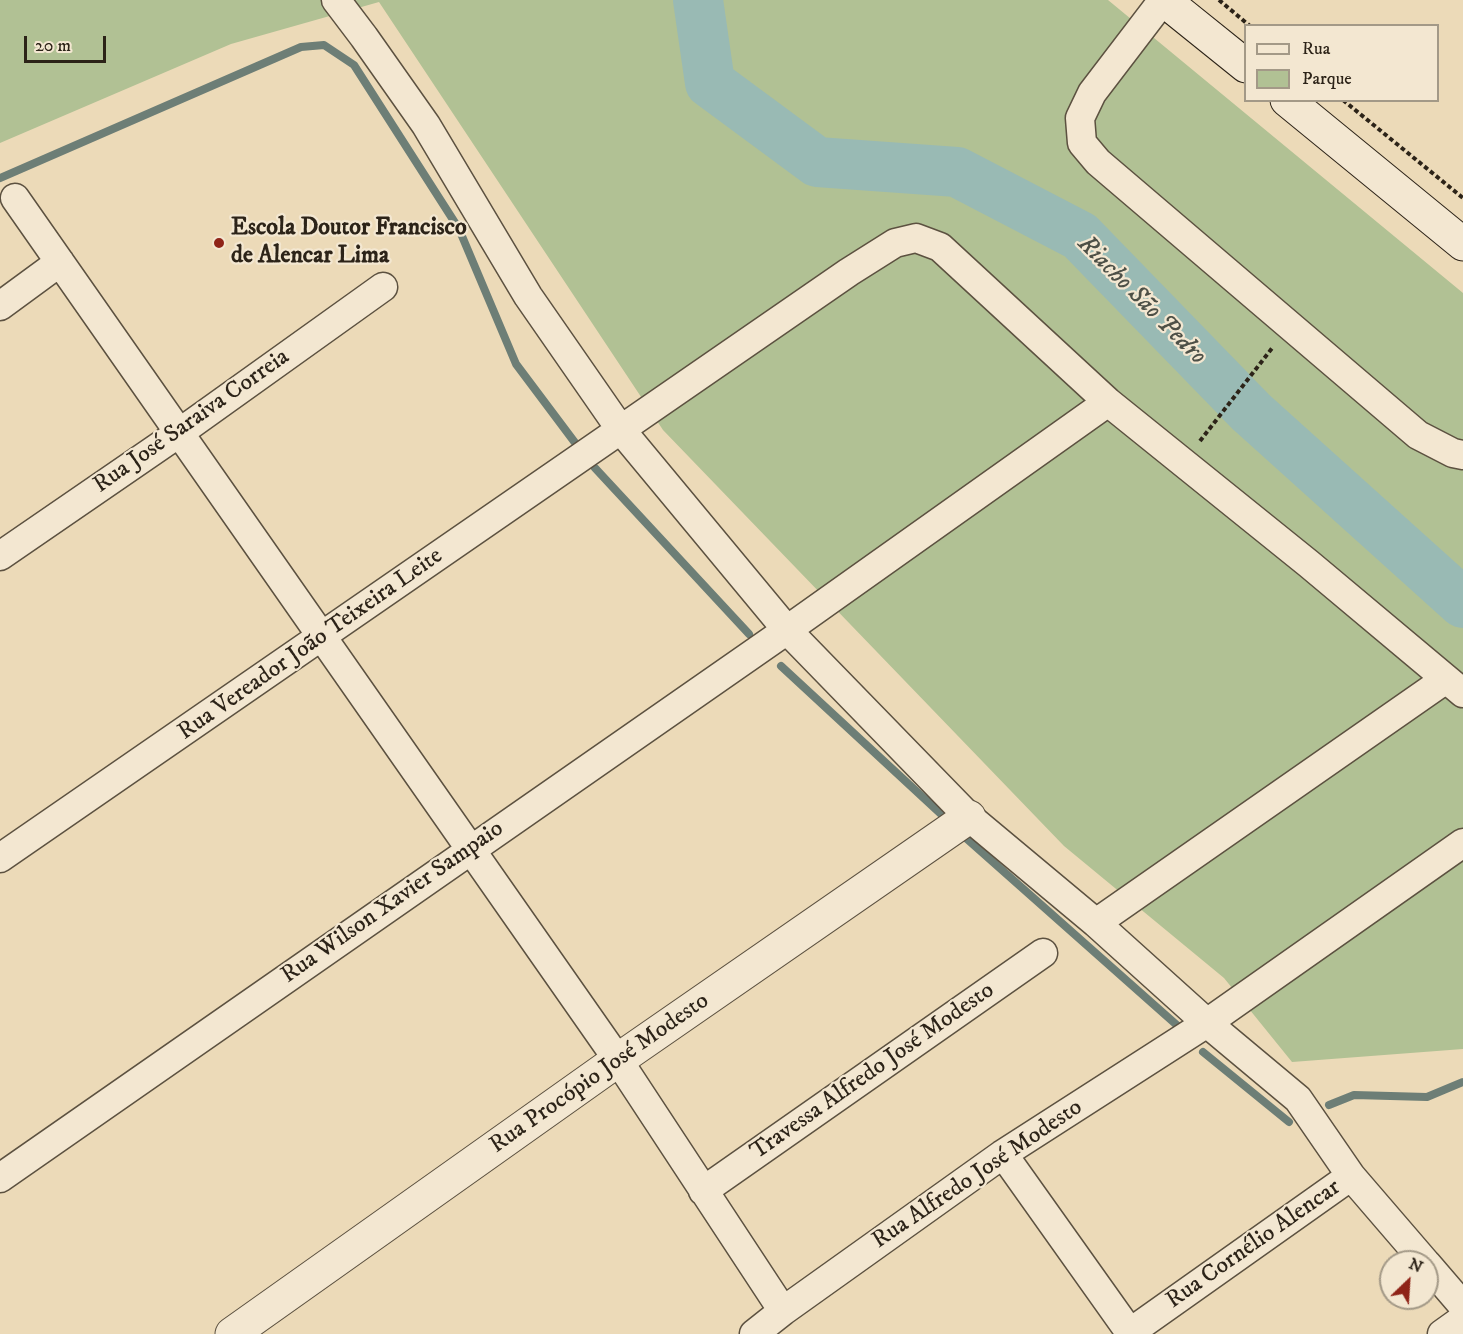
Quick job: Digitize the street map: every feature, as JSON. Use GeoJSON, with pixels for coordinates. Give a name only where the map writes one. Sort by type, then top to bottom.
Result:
{"type":"FeatureCollection","features":[{"type":"Feature","properties":{"kind":"street"},"geometry":{"type":"LineString","coordinates":[[336,0],[426,125],[528,296],[621,430],[787,630],[969,817],[1096,923],[1207,1023],[1298,1099],[1351,1176],[1415,1250]]}},
{"type":"Feature","properties":{"kind":"street"},"geometry":{"type":"LineString","coordinates":[[1244,65],[1164,0],[1092,93],[1080,118],[1082,143],[1098,162],[1418,435],[1453,453],[1463,455]]}},
{"type":"Feature","properties":{"kind":"street"},"geometry":{"type":"LineString","coordinates":[[1289,102],[1463,244]]}},
{"type":"Feature","properties":{"kind":"street"},"geometry":{"type":"LineString","coordinates":[[15,198],[618,1060],[783,1311]]}},
{"type":"Feature","properties":{"kind":"street","name":"Rua Vereador João Teixeira Leite"},"geometry":{"type":"LineString","coordinates":[[0,858],[322,638],[849,272],[895,243],[916,238],[940,247],[1108,402],[1309,564],[1454,686]]}},
{"type":"Feature","properties":{"kind":"street"},"geometry":{"type":"LineString","coordinates":[[0,306],[60,262]]}},
{"type":"Feature","properties":{"kind":"street","name":"Rua José Saraiva Correia"},"geometry":{"type":"LineString","coordinates":[[0,556],[179,433],[383,287]]}},
{"type":"Feature","properties":{"kind":"street","name":"Rua Wilson Xavier Sampaio"},"geometry":{"type":"LineString","coordinates":[[0,1178],[787,630],[1108,402]]}},
{"type":"Feature","properties":{"kind":"street"},"geometry":{"type":"LineString","coordinates":[[1096,923],[1454,686]]}},
{"type":"Feature","properties":{"kind":"street","name":"Rua Procópio José Modesto"},"geometry":{"type":"LineString","coordinates":[[232,1334],[618,1060],[969,817]]}},
{"type":"Feature","properties":{"kind":"street","name":"Rua Alfredo José Modesto"},"geometry":{"type":"LineString","coordinates":[[754,1334],[1003,1154],[1207,1023],[1463,843]]}},
{"type":"Feature","properties":{"kind":"street","name":"Travessa Alfredo José Modesto"},"geometry":{"type":"LineString","coordinates":[[703,1191],[1043,953]]}},
{"type":"Feature","properties":{"kind":"street"},"geometry":{"type":"LineString","coordinates":[[1003,1154],[1130,1334]]}},
{"type":"Feature","properties":{"kind":"street","name":"Rua Cornélio Alencar"},"geometry":{"type":"LineString","coordinates":[[1130,1334],[1351,1176]]}},
{"type":"Feature","properties":{"kind":"street"},"geometry":{"type":"LineString","coordinates":[[1439,1278],[1463,1306]]}},
{"type":"Feature","properties":{"kind":"street"},"geometry":{"type":"LineString","coordinates":[[1442,1334],[1463,1319]]}},
{"type":"Feature","properties":{"kind":"path"},"geometry":{"type":"LineString","coordinates":[[1219,0],[1248,24]]}},
{"type":"Feature","properties":{"kind":"path"},"geometry":{"type":"LineString","coordinates":[[1345,102],[1463,198]]}},
{"type":"Feature","properties":{"kind":"path"},"geometry":{"type":"LineString","coordinates":[[1217,420],[1259,366]]}},
{"type":"Feature","properties":{"kind":"green space"},"geometry":{"type":"Polygon","coordinates":[[[0,0],[1108,0],[1463,293],[1463,1049],[1292,1062],[1224,978],[1064,846],[663,430],[379,2],[231,44],[0,143],[0,0]]]}},
{"type":"Feature","properties":{"kind":"waterway","name":"Riacho São Pedro"},"geometry":{"type":"LineString","coordinates":[[698,0],[710,83],[817,162],[957,172],[1080,236],[1251,412],[1463,603]]}},
{"type":"Feature","properties":{"kind":"waterway"},"geometry":{"type":"LineString","coordinates":[[0,178],[301,47],[324,45],[354,65],[459,229],[516,364],[576,444]]}},
{"type":"Feature","properties":{"kind":"waterway"},"geometry":{"type":"LineString","coordinates":[[595,468],[749,634]]}},
{"type":"Feature","properties":{"kind":"waterway"},"geometry":{"type":"LineString","coordinates":[[781,666],[941,814]]}},
{"type":"Feature","properties":{"kind":"waterway"},"geometry":{"type":"LineString","coordinates":[[967,839],[1179,1027]]}},
{"type":"Feature","properties":{"kind":"waterway"},"geometry":{"type":"LineString","coordinates":[[1203,1052],[1289,1122]]}},
{"type":"Feature","properties":{"kind":"waterway"},"geometry":{"type":"LineString","coordinates":[[1329,1105],[1354,1095],[1427,1097],[1463,1082]]}},
{"type":"Feature","properties":{"kind":"place","name":"Escola Doutor Francisco de Alencar Lima"},"geometry":{"type":"Point","coordinates":[219,243]}}]}
